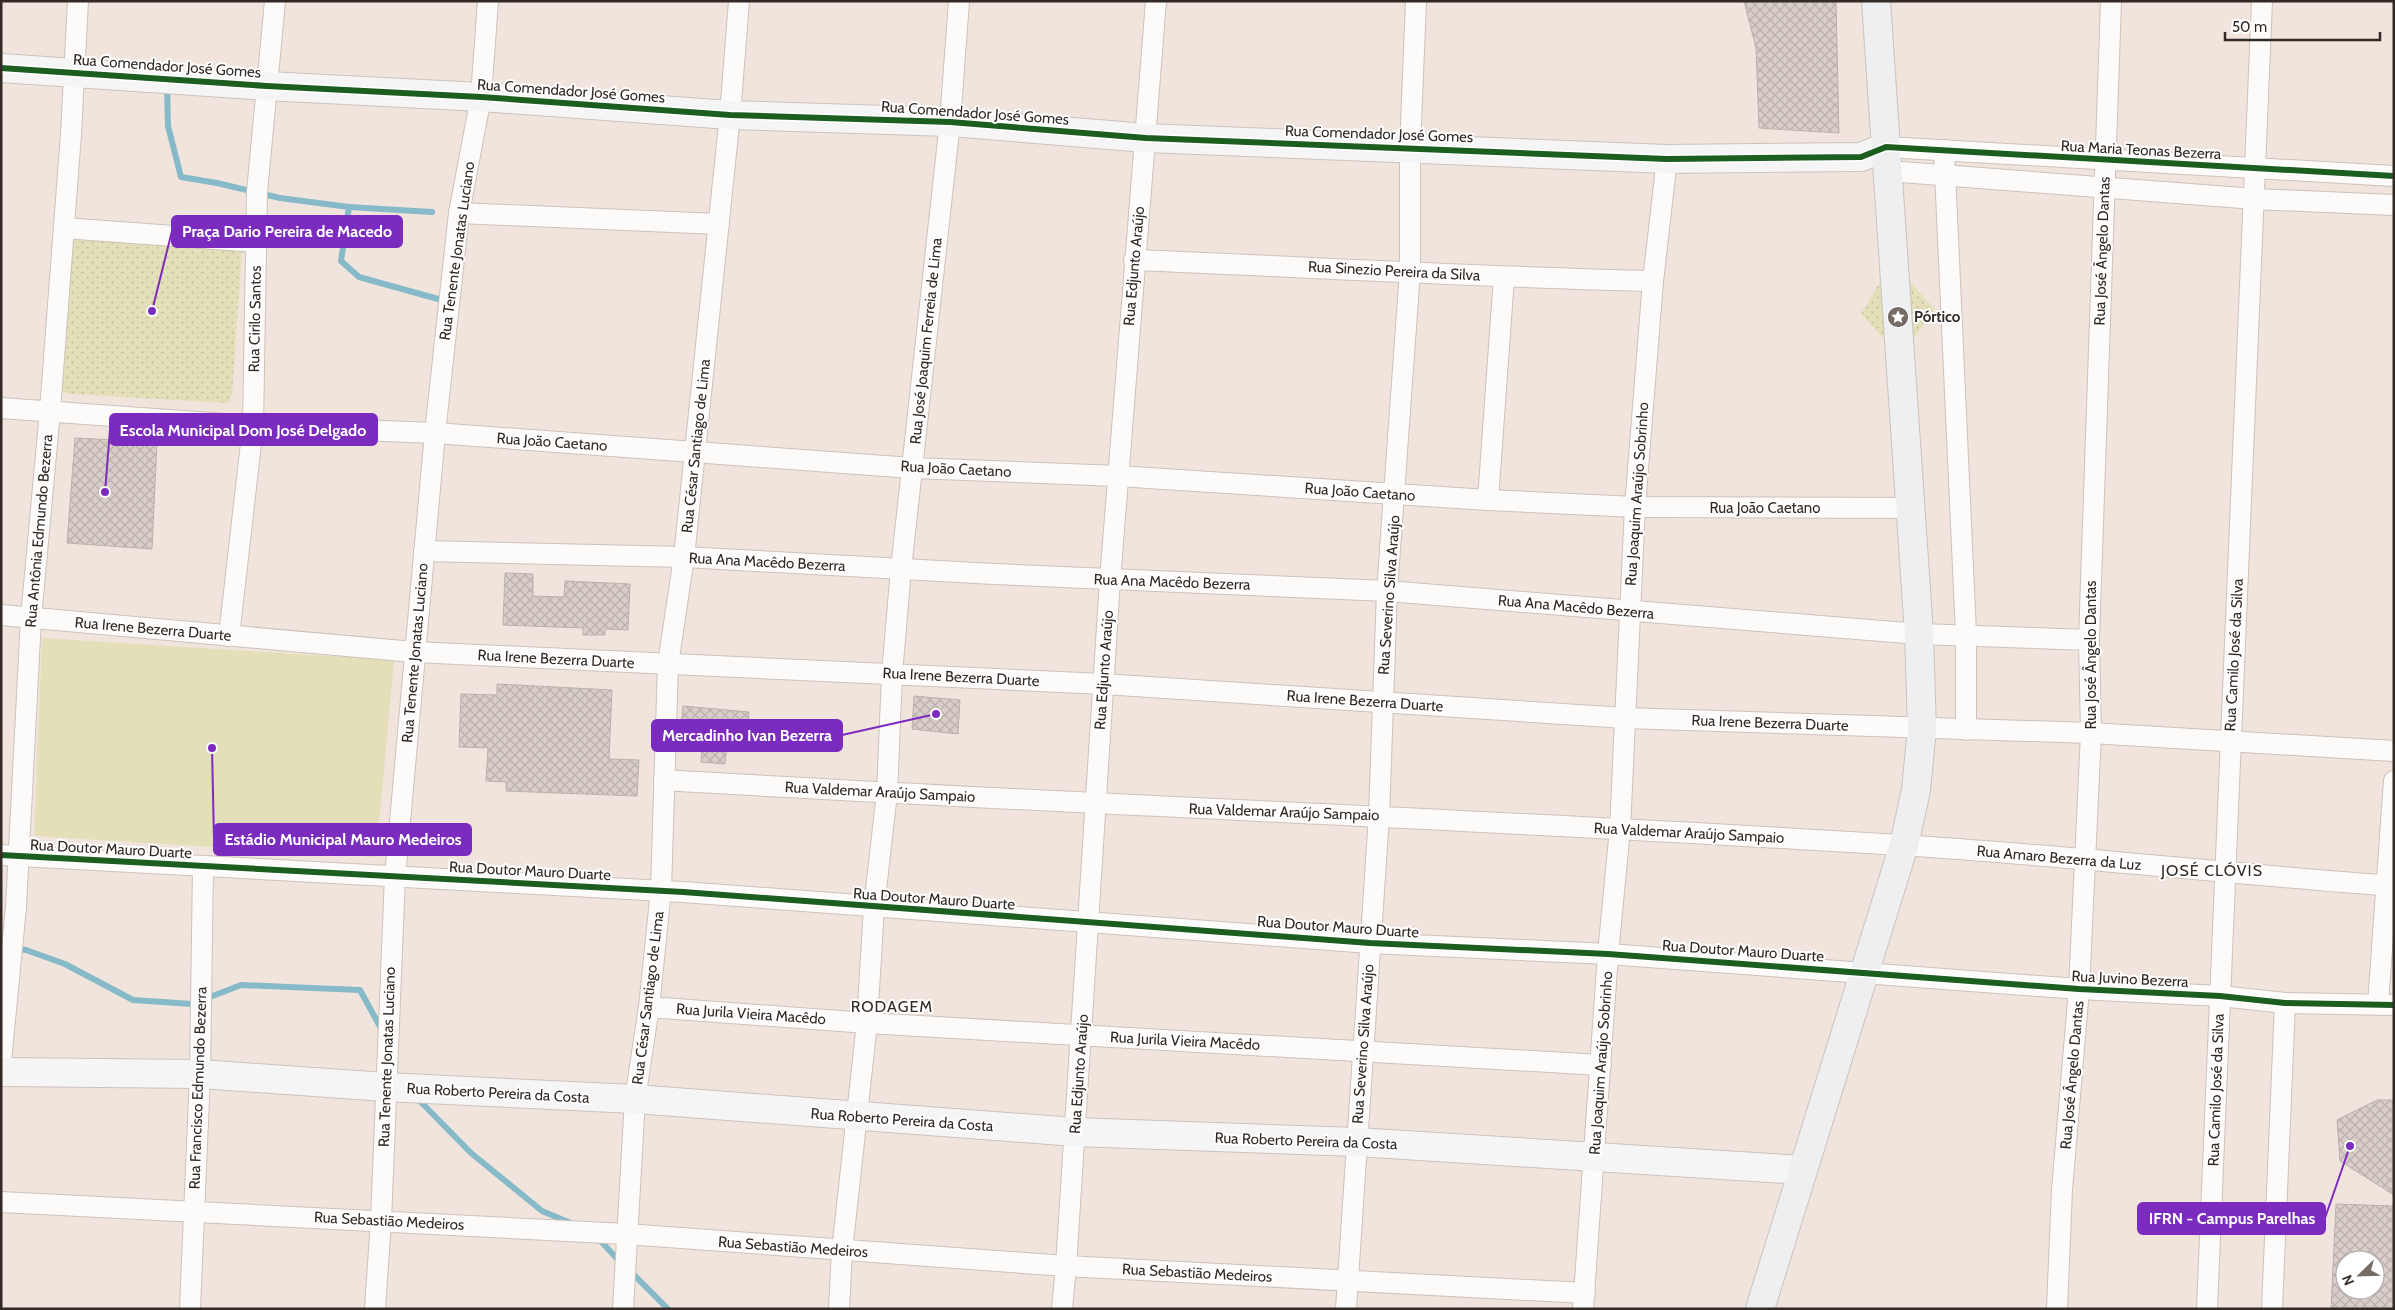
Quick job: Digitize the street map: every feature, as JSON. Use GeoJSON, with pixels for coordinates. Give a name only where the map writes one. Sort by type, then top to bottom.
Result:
{"type":"FeatureCollection","features":[{"type":"Feature","properties":{"kind":"main road"},"geometry":{"type":"LineString","coordinates":[[1760,1309],[1904,845],[1916,790],[1922,728],[1912,508],[1876,1]]}},
{"type":"Feature","properties":{"kind":"street","name":"Rua Antônia Edmundo Bezerra"},"geometry":{"type":"LineString","coordinates":[[1,1061],[16,907],[10,856],[50,411],[78,1]]}},
{"type":"Feature","properties":{"kind":"street","name":"Rua Cirilo Santos"},"geometry":{"type":"LineString","coordinates":[[229,636],[253,426],[257,192],[275,1]]}},
{"type":"Feature","properties":{"kind":"street","name":"Rua Tenente Jonatas Luciano"},"geometry":{"type":"LineString","coordinates":[[375,1309],[381,1220],[395,877],[414,652],[459,213],[481,97],[488,1]]}},
{"type":"Feature","properties":{"kind":"street","name":"Rua César Santiago de Lima"},"geometry":{"type":"LineString","coordinates":[[623,1309],[635,1099],[649,1007],[661,890],[668,664],[684,557],[730,115],[739,1]]}},
{"type":"Feature","properties":{"kind":"street","name":"Rua José Joaquim Ferreia de Lima"},"geometry":{"type":"LineString","coordinates":[[839,1309],[842,1251],[867,1023],[874,907],[886,793],[892,674],[901,570],[950,122],[959,1]]}},
{"type":"Feature","properties":{"kind":"street","name":"Rua Edjunto Araújo"},"geometry":{"type":"LineString","coordinates":[[1062,1309],[1089,922],[1110,580],[1156,1]]}},
{"type":"Feature","properties":{"kind":"street","name":"Rua Severino Silva Araújo"},"geometry":{"type":"LineString","coordinates":[[1346,1309],[1379,816],[1387,591],[1396,494],[1410,271],[1410,148],[1416,1]]}},
{"type":"Feature","properties":{"kind":"street","name":"Rua José Ângelo Dantas"},"geometry":{"type":"LineString","coordinates":[[2057,1309],[2062,1190],[2079,989],[2083,860],[2091,733],[2090,640],[2111,1]]}},
{"type":"Feature","properties":{"kind":"street","name":"Rua Camilo José da Silva"},"geometry":{"type":"LineString","coordinates":[[2207,1309],[2262,1]]}},
{"type":"Feature","properties":{"kind":"street","name":"Rua Comendador José Gomes"},"geometry":{"type":"LineString","coordinates":[[1,68],[266,86],[481,97],[730,115],[950,122],[1146,138],[1667,159],[1861,157],[1887,159]]}},
{"type":"Feature","properties":{"kind":"street","name":"Rua Maria Teonas Bezerra"},"geometry":{"type":"LineString","coordinates":[[1887,159],[1944,150],[2105,161],[2394,176]]}},
{"type":"Feature","properties":{"kind":"street"},"geometry":{"type":"LineString","coordinates":[[1944,150],[1966,634],[1966,730]]}},
{"type":"Feature","properties":{"kind":"street","name":"Rua Joaquim Araújo Sobrinho"},"geometry":{"type":"LineString","coordinates":[[1584,1301],[1608,954],[1620,829],[1635,507],[1653,281],[1667,159]]}},
{"type":"Feature","properties":{"kind":"street"},"geometry":{"type":"LineString","coordinates":[[1887,159],[1945,175],[2255,199],[2394,205]]}},
{"type":"Feature","properties":{"kind":"street"},"geometry":{"type":"LineString","coordinates":[[459,213],[719,224]]}},
{"type":"Feature","properties":{"kind":"street"},"geometry":{"type":"LineString","coordinates":[[64,228],[257,242]]}},
{"type":"Feature","properties":{"kind":"street","name":"Rua Sinezio Pereira da Silva"},"geometry":{"type":"LineString","coordinates":[[1134,260],[1410,271],[1504,277],[1653,281]]}},
{"type":"Feature","properties":{"kind":"street"},"geometry":{"type":"LineString","coordinates":[[1488,500],[1504,277]]}},
{"type":"Feature","properties":{"kind":"street","name":"Rua João Caetano"},"geometry":{"type":"LineString","coordinates":[[1,408],[253,426],[435,433],[912,468],[1118,476],[1488,500],[1635,507],[1912,508]]}},
{"type":"Feature","properties":{"kind":"street","name":"Rua Ana Macêdo Bezerra"},"geometry":{"type":"LineString","coordinates":[[424,551],[684,557],[901,570],[1387,591],[1919,634],[1966,634],[2090,640]]}},
{"type":"Feature","properties":{"kind":"street","name":"Rua Irene Bezerra Duarte"},"geometry":{"type":"LineString","coordinates":[[1,616],[414,652],[1103,684],[1625,718],[2091,733],[2394,751]]}},
{"type":"Feature","properties":{"kind":"street","name":"Rua Valdemar Araújo Sampaio"},"geometry":{"type":"LineString","coordinates":[[664,780],[1904,845]]}},
{"type":"Feature","properties":{"kind":"street"},"geometry":{"type":"LineString","coordinates":[[2386,1005],[2394,781]]}},
{"type":"Feature","properties":{"kind":"street","name":"Rua Amaro Bezerra da Luz"},"geometry":{"type":"LineString","coordinates":[[1904,845],[2390,886]]}},
{"type":"Feature","properties":{"kind":"street","name":"Rua Doutor Mauro Duarte"},"geometry":{"type":"LineString","coordinates":[[10,856],[661,890],[1370,943],[1608,954],[1865,973]]}},
{"type":"Feature","properties":{"kind":"street","name":"Rua Francisco Edmundo Bezerra"},"geometry":{"type":"LineString","coordinates":[[190,1309],[200,1074],[203,867]]}},
{"type":"Feature","properties":{"kind":"street","name":"Rua Juvino Bezerra"},"geometry":{"type":"LineString","coordinates":[[1865,973],[2079,989],[2220,996],[2285,1003],[2386,1005]]}},
{"type":"Feature","properties":{"kind":"street"},"geometry":{"type":"LineString","coordinates":[[2272,1309],[2285,1003]]}},
{"type":"Feature","properties":{"kind":"street","name":"Rua Jurila Vieira Macêdo"},"geometry":{"type":"LineString","coordinates":[[649,1007],[867,1023],[1601,1065]]}},
{"type":"Feature","properties":{"kind":"street","name":"Rua Roberto Pereira da Costa"},"geometry":{"type":"LineString","coordinates":[[1,1072],[200,1074],[385,1087],[635,1099],[1075,1132],[1357,1142],[1802,1170]]}},
{"type":"Feature","properties":{"kind":"street","name":"Rua Sebastião Medeiros"},"geometry":{"type":"LineString","coordinates":[[1,1202],[194,1210],[626,1234],[1066,1266],[1348,1280],[1584,1301]]}},
{"type":"Feature","properties":{"kind":"shaded area"},"geometry":{"type":"Polygon","coordinates":[[[72,234],[242,250],[232,394],[228,403],[71,394],[60,391],[72,234]]]}},
{"type":"Feature","properties":{"kind":"shaded area"},"geometry":{"type":"Polygon","coordinates":[[[1909,281],[1935,309],[1913,339],[1884,339],[1861,314],[1880,282],[1909,281]]]}},
{"type":"Feature","properties":{"kind":"shaded area"},"geometry":{"type":"Polygon","coordinates":[[[42,638],[394,660],[376,857],[34,836],[42,638]]]}},
{"type":"Feature","properties":{"kind":"building"},"geometry":{"type":"Polygon","coordinates":[[[1744,1],[1836,1],[1839,133],[1759,128],[1756,48],[1744,1]]]}},
{"type":"Feature","properties":{"kind":"building"},"geometry":{"type":"Polygon","coordinates":[[[75,438],[157,442],[152,549],[67,543],[75,438]]]}},
{"type":"Feature","properties":{"kind":"building"},"geometry":{"type":"Polygon","coordinates":[[[505,573],[533,574],[533,596],[564,597],[565,581],[630,584],[628,630],[605,629],[605,635],[583,635],[583,628],[503,625],[505,573]]]}},
{"type":"Feature","properties":{"kind":"building"},"geometry":{"type":"Polygon","coordinates":[[[497,684],[612,690],[609,759],[639,760],[637,796],[506,791],[506,782],[486,781],[488,748],[459,747],[461,694],[497,695],[497,684]]]}},
{"type":"Feature","properties":{"kind":"building"},"geometry":{"type":"Polygon","coordinates":[[[914,696],[960,700],[958,734],[912,729],[914,696]]]}},
{"type":"Feature","properties":{"kind":"building"},"geometry":{"type":"Polygon","coordinates":[[[683,706],[749,712],[746,746],[727,744],[725,764],[701,762],[702,742],[680,740],[683,706]]]}},
{"type":"Feature","properties":{"kind":"building"},"geometry":{"type":"Polygon","coordinates":[[[2377,1100],[2394,1100],[2394,1195],[2340,1161],[2337,1120],[2377,1100]]]}},
{"type":"Feature","properties":{"kind":"building"},"geometry":{"type":"Polygon","coordinates":[[[2336,1204],[2394,1206],[2394,1309],[2331,1309],[2336,1204]]]}},
{"type":"Feature","properties":{"kind":"waterway"},"geometry":{"type":"LineString","coordinates":[[167,86],[168,126],[181,177],[217,183],[280,198],[349,207],[341,261],[359,277],[438,299]]}},
{"type":"Feature","properties":{"kind":"waterway"},"geometry":{"type":"LineString","coordinates":[[349,207],[432,212]]}},
{"type":"Feature","properties":{"kind":"waterway"},"geometry":{"type":"LineString","coordinates":[[1,947],[26,950],[65,964],[133,1000],[192,1004],[241,985],[360,990],[383,1032]]}},
{"type":"Feature","properties":{"kind":"waterway"},"geometry":{"type":"LineString","coordinates":[[417,1098],[471,1153],[542,1211],[573,1224]]}},
{"type":"Feature","properties":{"kind":"waterway"},"geometry":{"type":"LineString","coordinates":[[597,1237],[621,1263]]}},
{"type":"Feature","properties":{"kind":"waterway"},"geometry":{"type":"LineString","coordinates":[[630,1271],[668,1309]]}},
{"type":"Feature","properties":{"kind":"cycle path"},"geometry":{"type":"LineString","coordinates":[[1,68],[267,86],[481,97],[730,115],[950,122],[1146,138],[1667,159],[1861,157],[1886,147],[2394,176]]}},
{"type":"Feature","properties":{"kind":"cycle path"},"geometry":{"type":"LineString","coordinates":[[1,855],[683,892],[1370,943],[1608,954],[2079,989],[2220,996],[2285,1003],[2394,1005]]}},
{"type":"Feature","properties":{"kind":"place","name":"Praça Dario Pereira de Macedo"},"geometry":{"type":"Point","coordinates":[152,311]}},
{"type":"Feature","properties":{"kind":"place","name":"Pórtico"},"geometry":{"type":"Point","coordinates":[1898,317]}},
{"type":"Feature","properties":{"kind":"place","name":"Escola Municipal Dom José Delgado"},"geometry":{"type":"Point","coordinates":[105,492]}},
{"type":"Feature","properties":{"kind":"place","name":"Mercadinho Ivan Bezerra"},"geometry":{"type":"Point","coordinates":[936,714]}},
{"type":"Feature","properties":{"kind":"place","name":"Estádio Municipal Mauro Medeiros"},"geometry":{"type":"Point","coordinates":[212,748]}},
{"type":"Feature","properties":{"kind":"place","name":"IFRN - Campus Parelhas"},"geometry":{"type":"Point","coordinates":[2350,1146]}},
{"type":"Feature","properties":{"kind":"district","name":"JOSÉ CLÓVIS"},"geometry":{"type":"Point","coordinates":[2212,870]}},
{"type":"Feature","properties":{"kind":"district","name":"RODAGEM"},"geometry":{"type":"Point","coordinates":[892,1006]}}]}
